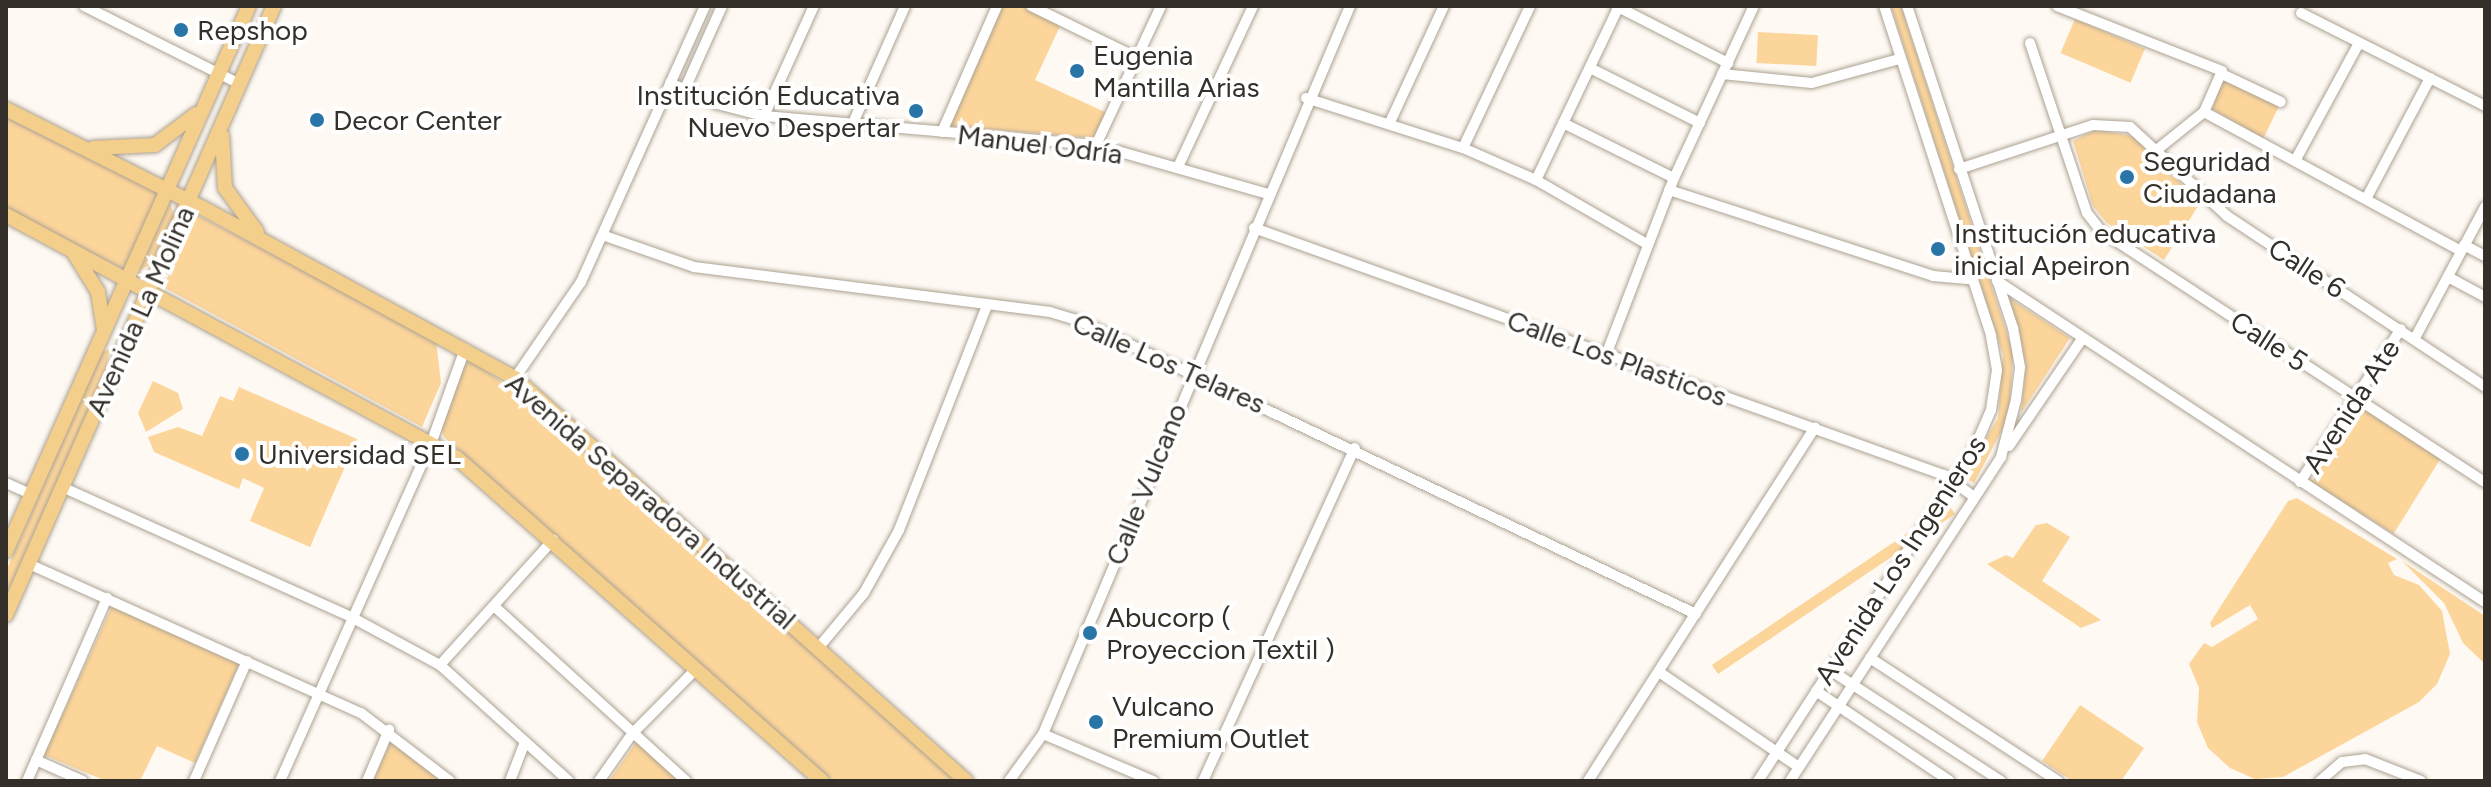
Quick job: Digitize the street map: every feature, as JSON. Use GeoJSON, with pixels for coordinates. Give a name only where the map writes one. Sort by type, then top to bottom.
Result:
{"type":"FeatureCollection","features":[{"type":"Feature","properties":{"kind":"main road","name":"Avenida La Molina"},"geometry":{"type":"LineString","coordinates":[[6,551],[249,6]]}},
{"type":"Feature","properties":{"kind":"main road","name":"Avenida La Molina"},"geometry":{"type":"LineString","coordinates":[[6,615],[274,6]]}},
{"type":"Feature","properties":{"kind":"main road"},"geometry":{"type":"LineString","coordinates":[[68,141],[113,151],[149,146],[174,135],[204,104]]}},
{"type":"Feature","properties":{"kind":"main road","name":"Avenida Separadora Industrial"},"geometry":{"type":"LineString","coordinates":[[6,109],[167,189],[515,378],[966,781]]}},
{"type":"Feature","properties":{"kind":"main road"},"geometry":{"type":"LineString","coordinates":[[226,117],[220,154],[225,188],[242,217],[272,246]]}},
{"type":"Feature","properties":{"kind":"main road"},"geometry":{"type":"LineString","coordinates":[[6,215],[151,288],[432,441],[553,540],[822,781]]}},
{"type":"Feature","properties":{"kind":"main road"},"geometry":{"type":"LineString","coordinates":[[68,247],[98,292],[104,328]]}},
{"type":"Feature","properties":{"kind":"main road"},"geometry":{"type":"LineString","coordinates":[[96,349],[109,342],[117,346],[110,380]]}},
{"type":"Feature","properties":{"kind":"street"},"geometry":{"type":"LineString","coordinates":[[84,6],[108,11],[240,84]]}},
{"type":"Feature","properties":{"kind":"street"},"geometry":{"type":"LineString","coordinates":[[515,378],[574,296],[605,236],[705,6]]}},
{"type":"Feature","properties":{"kind":"street"},"geometry":{"type":"LineString","coordinates":[[684,91],[722,6]]}},
{"type":"Feature","properties":{"kind":"street"},"geometry":{"type":"LineString","coordinates":[[764,116],[814,6]]}},
{"type":"Feature","properties":{"kind":"street"},"geometry":{"type":"LineString","coordinates":[[853,123],[905,6]]}},
{"type":"Feature","properties":{"kind":"street"},"geometry":{"type":"LineString","coordinates":[[942,132],[997,6]]}},
{"type":"Feature","properties":{"kind":"street"},"geometry":{"type":"LineString","coordinates":[[1031,6],[1137,58]]}},
{"type":"Feature","properties":{"kind":"street"},"geometry":{"type":"LineString","coordinates":[[1096,145],[1161,6]]}},
{"type":"Feature","properties":{"kind":"street"},"geometry":{"type":"LineString","coordinates":[[1178,167],[1253,6]]}},
{"type":"Feature","properties":{"kind":"street","name":"Calle Vulcano"},"geometry":{"type":"LineString","coordinates":[[1009,781],[1043,734],[1306,98],[1350,6]]}},
{"type":"Feature","properties":{"kind":"street"},"geometry":{"type":"LineString","coordinates":[[1391,120],[1444,6]]}},
{"type":"Feature","properties":{"kind":"street"},"geometry":{"type":"LineString","coordinates":[[1463,148],[1530,6]]}},
{"type":"Feature","properties":{"kind":"street"},"geometry":{"type":"LineString","coordinates":[[1536,180],[1618,6],[1728,63]]}},
{"type":"Feature","properties":{"kind":"street"},"geometry":{"type":"LineString","coordinates":[[1606,355],[1674,178],[1754,6]]}},
{"type":"Feature","properties":{"kind":"street","name":"Avenida Los Ingenieros"},"geometry":{"type":"LineString","coordinates":[[1758,781],[1985,428],[1997,370],[1884,6]]}},
{"type":"Feature","properties":{"kind":"street","name":"Avenida Los Ingenieros"},"geometry":{"type":"LineString","coordinates":[[1790,781],[2001,457],[2020,367],[1997,281],[1907,6]]}},
{"type":"Feature","properties":{"kind":"street"},"geometry":{"type":"LineString","coordinates":[[2057,6],[2222,72],[2281,102]]}},
{"type":"Feature","properties":{"kind":"street"},"geometry":{"type":"LineString","coordinates":[[2301,13],[2485,106]]}},
{"type":"Feature","properties":{"kind":"street","name":"Calle 5"},"geometry":{"type":"LineString","coordinates":[[2030,43],[2087,213],[2101,231],[2485,482]]}},
{"type":"Feature","properties":{"kind":"street"},"geometry":{"type":"LineString","coordinates":[[2295,161],[2359,43]]}},
{"type":"Feature","properties":{"kind":"street"},"geometry":{"type":"LineString","coordinates":[[1722,74],[1812,83],[1899,59]]}},
{"type":"Feature","properties":{"kind":"street"},"geometry":{"type":"LineString","coordinates":[[1590,68],[1700,123]]}},
{"type":"Feature","properties":{"kind":"street"},"geometry":{"type":"LineString","coordinates":[[2158,149],[2204,112],[2222,72]]}},
{"type":"Feature","properties":{"kind":"street"},"geometry":{"type":"LineString","coordinates":[[2366,199],[2430,78]]}},
{"type":"Feature","properties":{"kind":"street","name":"Manuel Odría"},"geometry":{"type":"LineString","coordinates":[[670,83],[684,91],[764,116],[1096,145],[1268,194]]}},
{"type":"Feature","properties":{"kind":"street"},"geometry":{"type":"LineString","coordinates":[[1306,98],[1391,120],[1463,148],[1536,180],[1647,244]]}},
{"type":"Feature","properties":{"kind":"street"},"geometry":{"type":"LineString","coordinates":[[2204,112],[2366,199],[2485,256]]}},
{"type":"Feature","properties":{"kind":"street","name":"Calle 6"},"geometry":{"type":"LineString","coordinates":[[1959,169],[2111,122],[2130,127],[2158,149],[2227,216],[2485,387]]}},
{"type":"Feature","properties":{"kind":"street"},"geometry":{"type":"LineString","coordinates":[[1563,123],[1674,178]]}},
{"type":"Feature","properties":{"kind":"street"},"geometry":{"type":"LineString","coordinates":[[1669,190],[1933,276],[1970,279]]}},
{"type":"Feature","properties":{"kind":"street","name":"Avenida Ate"},"geometry":{"type":"LineString","coordinates":[[2415,338],[2485,207]]}},
{"type":"Feature","properties":{"kind":"street","name":"Calle Los Plasticos"},"geometry":{"type":"LineString","coordinates":[[1254,228],[1815,428],[1953,481],[1974,497]]}},
{"type":"Feature","properties":{"kind":"street","name":"Calle Los Telares"},"geometry":{"type":"LineString","coordinates":[[605,236],[694,267],[1080,321],[1355,448],[1696,614]]}},
{"type":"Feature","properties":{"kind":"street"},"geometry":{"type":"LineString","coordinates":[[2448,277],[2485,297]]}},
{"type":"Feature","properties":{"kind":"street"},"geometry":{"type":"LineString","coordinates":[[1997,281],[2485,602]]}},
{"type":"Feature","properties":{"kind":"street"},"geometry":{"type":"LineString","coordinates":[[819,647],[864,593],[899,530],[987,306]]}},
{"type":"Feature","properties":{"kind":"street","name":"Avenida Ate"},"geometry":{"type":"LineString","coordinates":[[2300,482],[2401,329]]}},
{"type":"Feature","properties":{"kind":"street"},"geometry":{"type":"LineString","coordinates":[[2001,457],[2082,339]]}},
{"type":"Feature","properties":{"kind":"street"},"geometry":{"type":"LineString","coordinates":[[280,781],[432,441],[465,349]]}},
{"type":"Feature","properties":{"kind":"street"},"geometry":{"type":"LineString","coordinates":[[1588,781],[1815,428]]}},
{"type":"Feature","properties":{"kind":"street"},"geometry":{"type":"LineString","coordinates":[[1203,781],[1355,448]]}},
{"type":"Feature","properties":{"kind":"street"},"geometry":{"type":"LineString","coordinates":[[6,483],[31,494]]}},
{"type":"Feature","properties":{"kind":"street"},"geometry":{"type":"LineString","coordinates":[[62,487],[353,618],[440,665],[569,781]]}},
{"type":"Feature","properties":{"kind":"street"},"geometry":{"type":"LineString","coordinates":[[440,665],[553,540]]}},
{"type":"Feature","properties":{"kind":"street"},"geometry":{"type":"LineString","coordinates":[[29,564],[319,693],[389,730],[450,781]]}},
{"type":"Feature","properties":{"kind":"street"},"geometry":{"type":"LineString","coordinates":[[27,781],[107,598]]}},
{"type":"Feature","properties":{"kind":"street"},"geometry":{"type":"LineString","coordinates":[[495,607],[686,781]]}},
{"type":"Feature","properties":{"kind":"street"},"geometry":{"type":"LineString","coordinates":[[1870,658],[2058,781]]}},
{"type":"Feature","properties":{"kind":"street"},"geometry":{"type":"LineString","coordinates":[[194,781],[247,661]]}},
{"type":"Feature","properties":{"kind":"street"},"geometry":{"type":"LineString","coordinates":[[599,781],[632,734],[696,669]]}},
{"type":"Feature","properties":{"kind":"street"},"geometry":{"type":"LineString","coordinates":[[1830,670],[2001,781]]}},
{"type":"Feature","properties":{"kind":"street"},"geometry":{"type":"LineString","coordinates":[[1659,672],[1799,767]]}},
{"type":"Feature","properties":{"kind":"street"},"geometry":{"type":"LineString","coordinates":[[1816,691],[1950,781]]}},
{"type":"Feature","properties":{"kind":"street"},"geometry":{"type":"LineString","coordinates":[[367,781],[389,730]]}},
{"type":"Feature","properties":{"kind":"street"},"geometry":{"type":"LineString","coordinates":[[1043,734],[1153,781]]}},
{"type":"Feature","properties":{"kind":"street"},"geometry":{"type":"LineString","coordinates":[[510,781],[525,742]]}},
{"type":"Feature","properties":{"kind":"street"},"geometry":{"type":"LineString","coordinates":[[2320,781],[2342,762],[2365,759],[2421,781]]}},
{"type":"Feature","properties":{"kind":"street"},"geometry":{"type":"LineString","coordinates":[[36,760],[83,781]]}},
{"type":"Feature","properties":{"kind":"shaded area"},"geometry":{"type":"Polygon","coordinates":[[[1001,6],[1024,6],[1061,24],[1035,80],[1107,113],[1095,138],[948,126],[1001,6]]]}},
{"type":"Feature","properties":{"kind":"shaded area"},"geometry":{"type":"Polygon","coordinates":[[[1891,6],[1901,6],[2013,352],[2009,417],[1974,483],[1963,477],[1998,418],[2003,355],[1891,6]]]}},
{"type":"Feature","properties":{"kind":"shaded area"},"geometry":{"type":"Polygon","coordinates":[[[2075,19],[2145,49],[2131,83],[2061,53],[2075,19]]]}},
{"type":"Feature","properties":{"kind":"shaded area"},"geometry":{"type":"Polygon","coordinates":[[[1758,32],[1818,35],[1816,66],[1756,63],[1758,32]]]}},
{"type":"Feature","properties":{"kind":"shaded area"},"geometry":{"type":"Polygon","coordinates":[[[2224,76],[2280,104],[2263,139],[2212,109],[2224,76]]]}},
{"type":"Feature","properties":{"kind":"shaded area"},"geometry":{"type":"Polygon","coordinates":[[[6,117],[158,193],[125,270],[6,210],[6,117]]]}},
{"type":"Feature","properties":{"kind":"shaded area"},"geometry":{"type":"Polygon","coordinates":[[[2095,130],[2134,136],[2200,203],[2164,260],[2107,223],[2093,206],[2073,141],[2095,130]]]}},
{"type":"Feature","properties":{"kind":"shaded area"},"geometry":{"type":"Polygon","coordinates":[[[170,202],[174,215],[151,264],[139,271],[170,202]]]}},
{"type":"Feature","properties":{"kind":"shaded area"},"geometry":{"type":"Polygon","coordinates":[[[197,215],[436,340],[441,383],[422,427],[163,287],[197,215]]]}},
{"type":"Feature","properties":{"kind":"shaded area"},"geometry":{"type":"Polygon","coordinates":[[[2009,298],[2070,338],[2021,413],[2026,365],[2009,298]]]}},
{"type":"Feature","properties":{"kind":"shaded area"},"geometry":{"type":"Polygon","coordinates":[[[110,348],[105,373],[6,596],[6,571],[101,353],[110,348]]]}},
{"type":"Feature","properties":{"kind":"shaded area"},"geometry":{"type":"Polygon","coordinates":[[[471,361],[538,406],[959,781],[832,781],[444,437],[440,424],[460,368],[471,361]]]}},
{"type":"Feature","properties":{"kind":"shaded area"},"geometry":{"type":"Polygon","coordinates":[[[153,381],[178,393],[183,409],[146,432],[138,413],[153,381]]]}},
{"type":"Feature","properties":{"kind":"shaded area"},"geometry":{"type":"Polygon","coordinates":[[[239,387],[357,439],[310,547],[250,521],[264,488],[243,478],[239,489],[154,452],[148,437],[178,427],[202,436],[220,396],[233,401],[239,387]]]}},
{"type":"Feature","properties":{"kind":"shaded area"},"geometry":{"type":"Polygon","coordinates":[[[2359,406],[2441,457],[2394,534],[2311,482],[2359,406]]]}},
{"type":"Feature","properties":{"kind":"shaded area"},"geometry":{"type":"Polygon","coordinates":[[[2297,498],[2397,559],[2388,563],[2394,575],[2419,585],[2442,611],[2450,654],[2437,684],[2419,702],[2283,777],[2255,779],[2230,768],[2208,748],[2197,722],[2199,688],[2189,664],[2204,643],[2212,647],[2258,619],[2250,605],[2212,628],[2210,623],[2288,501],[2297,498]]]}},
{"type":"Feature","properties":{"kind":"shaded area"},"geometry":{"type":"Polygon","coordinates":[[[1949,505],[1955,514],[1718,674],[1712,665],[1949,505]]]}},
{"type":"Feature","properties":{"kind":"shaded area"},"geometry":{"type":"Polygon","coordinates":[[[2047,523],[2070,537],[2042,581],[2101,620],[2081,628],[1987,564],[2006,555],[2013,558],[2036,525],[2047,523]]]}},
{"type":"Feature","properties":{"kind":"shaded area"},"geometry":{"type":"Polygon","coordinates":[[[2402,561],[2485,616],[2485,664],[2463,643],[2444,603],[2402,561]]]}},
{"type":"Feature","properties":{"kind":"shaded area"},"geometry":{"type":"Polygon","coordinates":[[[112,606],[239,664],[195,763],[157,746],[140,781],[106,781],[44,755],[112,606]]]}},
{"type":"Feature","properties":{"kind":"shaded area"},"geometry":{"type":"Polygon","coordinates":[[[2080,705],[2144,748],[2121,781],[2072,781],[2042,761],[2080,705]]]}},
{"type":"Feature","properties":{"kind":"shaded area"},"geometry":{"type":"Polygon","coordinates":[[[392,738],[448,781],[373,781],[392,738]]]}},
{"type":"Feature","properties":{"kind":"shaded area"},"geometry":{"type":"Polygon","coordinates":[[[637,741],[681,781],[609,781],[637,741]]]}},
{"type":"Feature","properties":{"kind":"place","name":"Repshop"},"geometry":{"type":"Point","coordinates":[181,30]}},
{"type":"Feature","properties":{"kind":"place","name":"Eugenia Mantilla Arias"},"geometry":{"type":"Point","coordinates":[1077,71]}},
{"type":"Feature","properties":{"kind":"place","name":"Institución Educativa Nuevo Despertar"},"geometry":{"type":"Point","coordinates":[916,111]}},
{"type":"Feature","properties":{"kind":"place","name":"Decor Center"},"geometry":{"type":"Point","coordinates":[317,120]}},
{"type":"Feature","properties":{"kind":"place","name":"Seguridad Ciudadana"},"geometry":{"type":"Point","coordinates":[2127,177]}},
{"type":"Feature","properties":{"kind":"place","name":"Institución educativa inicial Apeiron"},"geometry":{"type":"Point","coordinates":[1938,249]}},
{"type":"Feature","properties":{"kind":"place","name":"Universidad SEL"},"geometry":{"type":"Point","coordinates":[242,454]}},
{"type":"Feature","properties":{"kind":"place","name":"Abucorp ( Proyeccion Textil )"},"geometry":{"type":"Point","coordinates":[1090,633]}},
{"type":"Feature","properties":{"kind":"place","name":"Vulcano Premium Outlet"},"geometry":{"type":"Point","coordinates":[1096,722]}}]}
